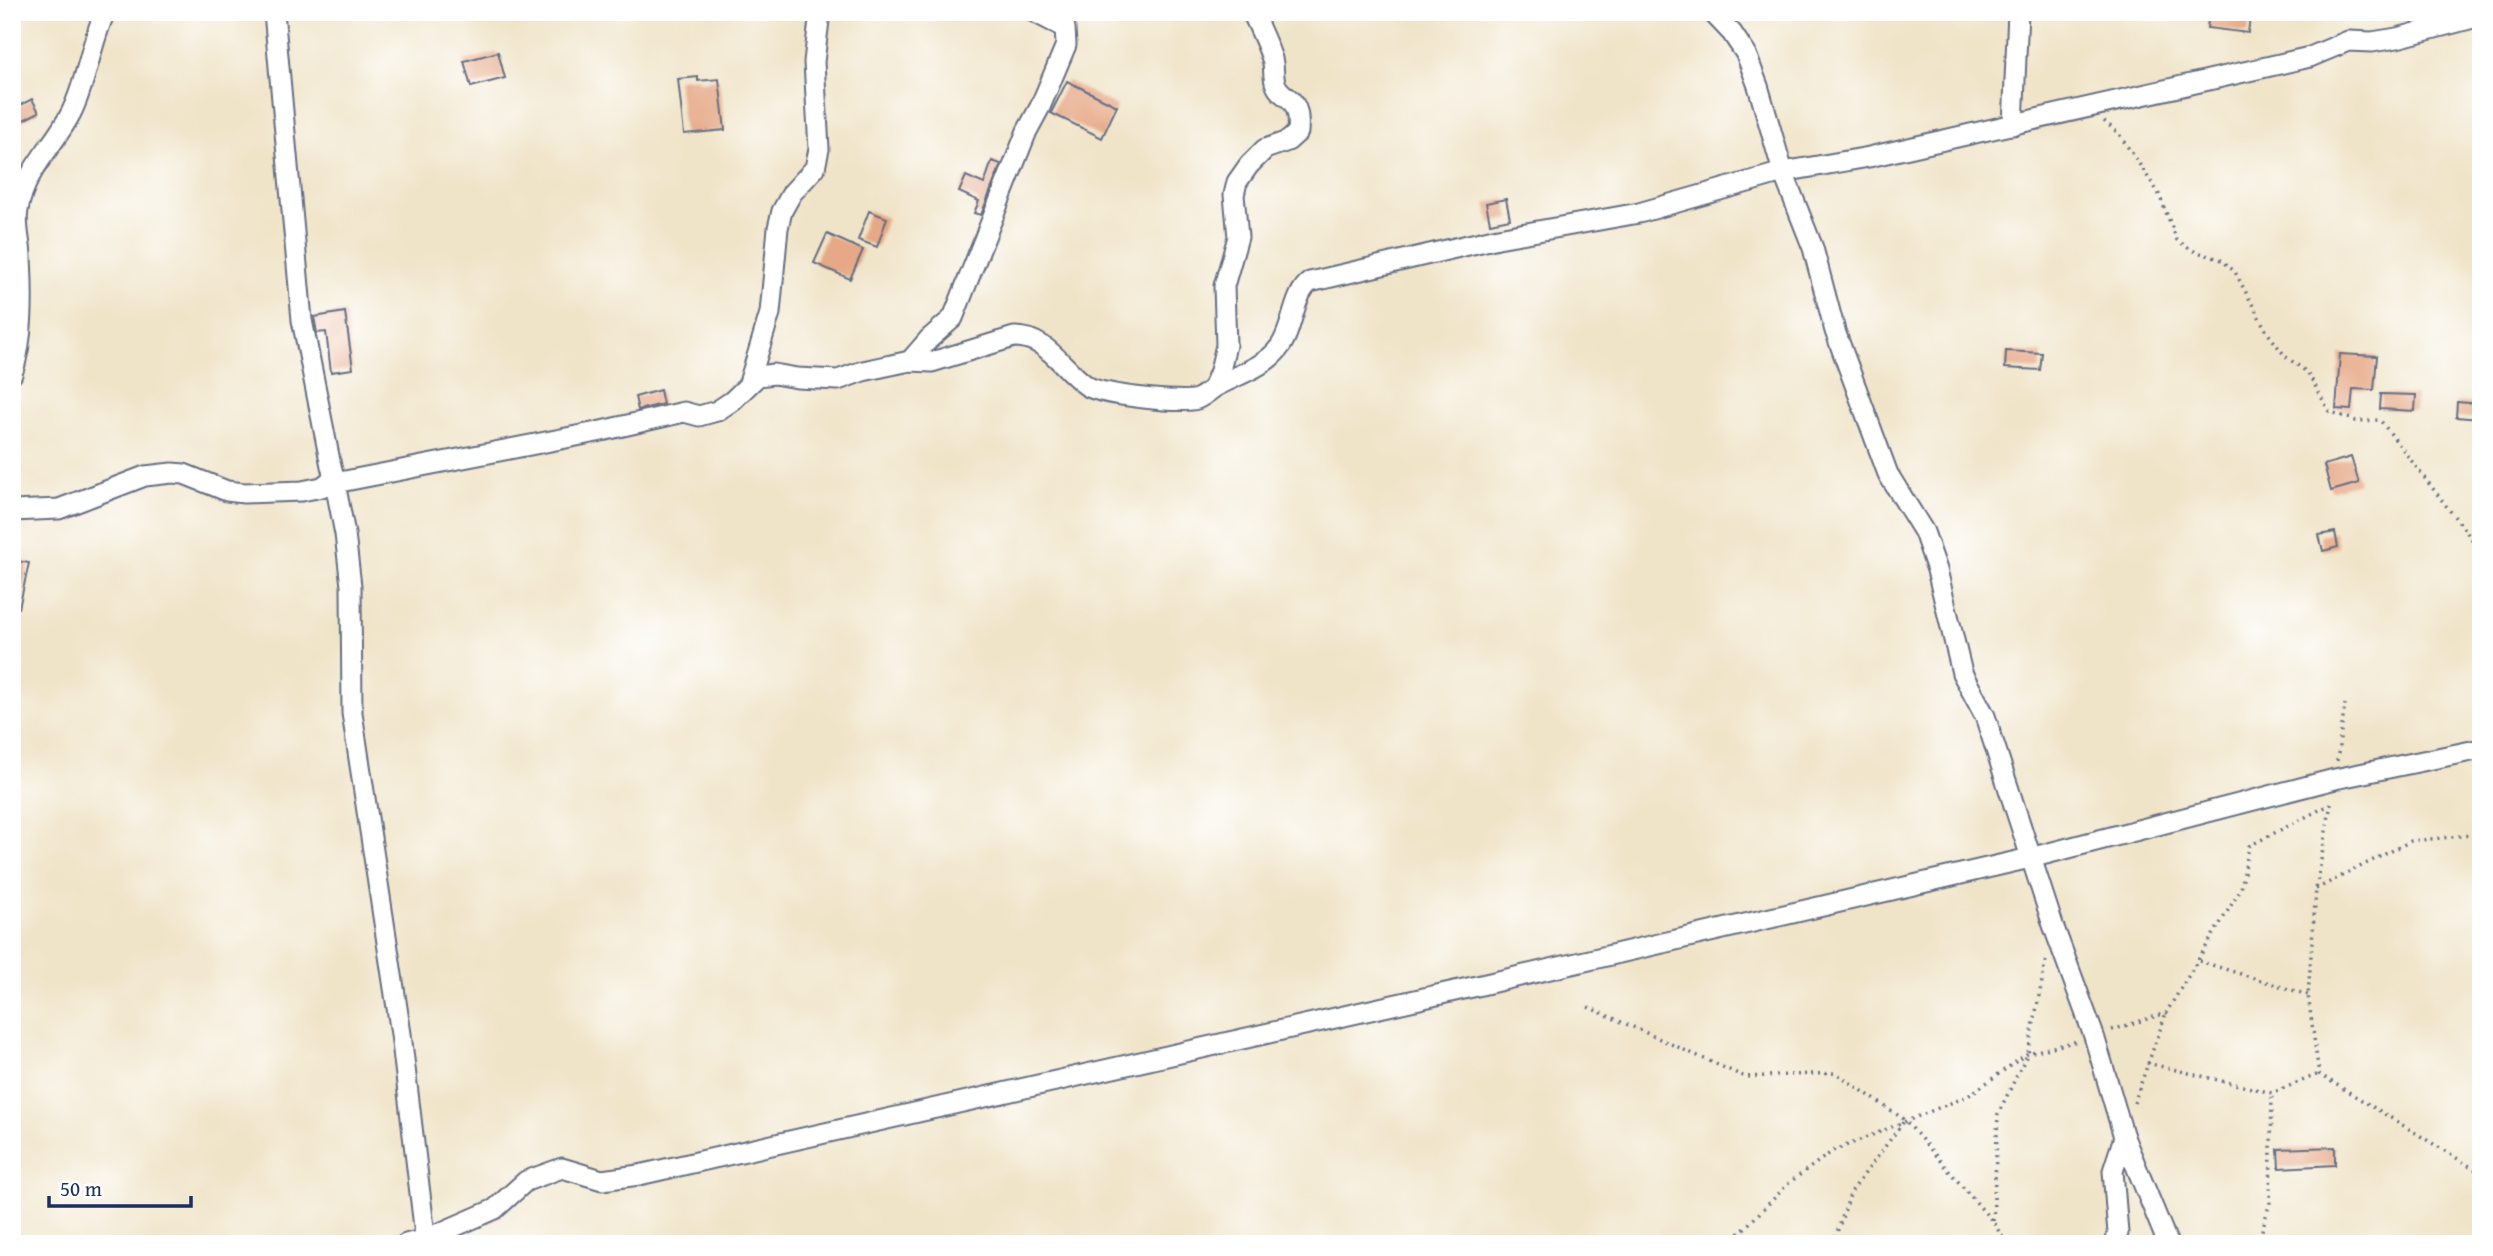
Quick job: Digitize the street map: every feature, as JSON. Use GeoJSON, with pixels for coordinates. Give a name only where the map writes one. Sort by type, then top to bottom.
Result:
{"type":"FeatureCollection","features":[{"type":"Feature","properties":{"kind":"street"},"geometry":{"type":"LineString","coordinates":[[12,374],[20,336],[22,258],[17,215],[20,197],[31,170],[70,115],[105,12]]}},
{"type":"Feature","properties":{"kind":"street"},"geometry":{"type":"LineString","coordinates":[[274,12],[302,320],[345,534],[351,586],[352,713],[401,1034],[426,1242]]}},
{"type":"Feature","properties":{"kind":"street"},"geometry":{"type":"LineString","coordinates":[[749,383],[770,313],[782,211],[792,193],[815,168],[819,149],[814,62],[820,12]]}},
{"type":"Feature","properties":{"kind":"street"},"geometry":{"type":"LineString","coordinates":[[910,361],[929,339],[953,318],[1027,131],[1066,45],[1069,20],[1034,12]]}},
{"type":"Feature","properties":{"kind":"street"},"geometry":{"type":"LineString","coordinates":[[1213,388],[1226,345],[1224,286],[1238,237],[1234,195],[1237,182],[1265,149],[1288,141],[1298,132],[1299,118],[1296,107],[1291,99],[1279,92],[1275,84],[1273,62],[1252,12]]}},
{"type":"Feature","properties":{"kind":"street"},"geometry":{"type":"LineString","coordinates":[[1712,12],[1732,33],[1746,54],[1783,172],[1813,248],[1835,331],[1888,474],[1924,532],[1937,570],[1962,673],[1985,716],[2030,859],[2094,1036],[2124,1137],[2168,1244]]}},
{"type":"Feature","properties":{"kind":"street"},"geometry":{"type":"LineString","coordinates":[[2013,125],[2018,12]]}},
{"type":"Feature","properties":{"kind":"street"},"geometry":{"type":"LineString","coordinates":[[334,478],[340,482],[349,481],[684,412],[699,416],[717,411],[732,401],[758,376],[774,374],[838,380],[863,371],[910,361],[932,362],[1014,337],[1026,336],[1039,342],[1088,387],[1123,396],[1195,400],[1262,363],[1279,348],[1302,290],[1310,282],[1499,238],[1639,213],[1783,172],[1869,157],[2310,57],[2348,41],[2372,42],[2397,38],[2481,16]]}},
{"type":"Feature","properties":{"kind":"street"},"geometry":{"type":"LineString","coordinates":[[12,511],[60,509],[145,477],[172,473],[184,474],[227,491],[244,493],[302,491],[321,487],[334,478]]}},
{"type":"Feature","properties":{"kind":"street"},"geometry":{"type":"LineString","coordinates":[[406,1244],[426,1242],[495,1209],[526,1181],[562,1168],[602,1180],[639,1175],[2030,859],[2335,779],[2481,749]]}},
{"type":"Feature","properties":{"kind":"street"},"geometry":{"type":"LineString","coordinates":[[2115,1244],[2118,1233],[2113,1171],[2124,1137]]}},
{"type":"Feature","properties":{"kind":"path"},"geometry":{"type":"LineString","coordinates":[[2088,108],[2119,134],[2137,157],[2158,191],[2177,240],[2191,250],[2222,260],[2235,272],[2267,332],[2286,356],[2308,373],[2329,411],[2356,421],[2379,420],[2481,551]]}},
{"type":"Feature","properties":{"kind":"path"},"geometry":{"type":"LineString","coordinates":[[2319,1074],[2308,995],[2316,889],[2345,704]]}},
{"type":"Feature","properties":{"kind":"path"},"geometry":{"type":"LineString","coordinates":[[2124,1137],[2166,1013],[2241,889],[2249,846],[2331,804]]}},
{"type":"Feature","properties":{"kind":"path"},"geometry":{"type":"LineString","coordinates":[[2316,889],[2411,841],[2481,834]]}},
{"type":"Feature","properties":{"kind":"path"},"geometry":{"type":"LineString","coordinates":[[1993,1222],[1998,1114],[2028,1054],[2053,925]]}},
{"type":"Feature","properties":{"kind":"path"},"geometry":{"type":"LineString","coordinates":[[2199,961],[2308,995]]}},
{"type":"Feature","properties":{"kind":"path"},"geometry":{"type":"LineString","coordinates":[[1588,1007],[1745,1077],[1836,1073],[1905,1120],[1993,1222],[2007,1244]]}},
{"type":"Feature","properties":{"kind":"path"},"geometry":{"type":"LineString","coordinates":[[1729,1244],[1790,1182],[1833,1151],[1968,1096],[2028,1054],[2166,1013]]}},
{"type":"Feature","properties":{"kind":"path"},"geometry":{"type":"LineString","coordinates":[[2147,1063],[2272,1093],[2319,1074]]}},
{"type":"Feature","properties":{"kind":"path"},"geometry":{"type":"LineString","coordinates":[[2319,1074],[2481,1173]]}},
{"type":"Feature","properties":{"kind":"path"},"geometry":{"type":"LineString","coordinates":[[2258,1244],[2270,1202],[2272,1093]]}},
{"type":"Feature","properties":{"kind":"path"},"geometry":{"type":"LineString","coordinates":[[1833,1244],[1851,1192],[1905,1120]]}},
{"type":"Feature","properties":{"kind":"building"},"geometry":{"type":"Polygon","coordinates":[[[2209,12],[2250,17],[2248,33],[2207,28],[2209,12]]]}},
{"type":"Feature","properties":{"kind":"building"},"geometry":{"type":"Polygon","coordinates":[[[498,52],[505,78],[471,87],[464,61],[498,52]]]}},
{"type":"Feature","properties":{"kind":"building"},"geometry":{"type":"Polygon","coordinates":[[[698,77],[698,81],[719,79],[725,130],[684,134],[678,79],[698,77]]]}},
{"type":"Feature","properties":{"kind":"building"},"geometry":{"type":"Polygon","coordinates":[[[1067,81],[1117,106],[1102,138],[1051,113],[1067,81]]]}},
{"type":"Feature","properties":{"kind":"building"},"geometry":{"type":"Polygon","coordinates":[[[32,99],[39,112],[20,122],[13,109],[32,99]]]}},
{"type":"Feature","properties":{"kind":"building"},"geometry":{"type":"Polygon","coordinates":[[[992,161],[1001,164],[981,215],[974,213],[979,201],[959,192],[966,176],[984,184],[992,161]]]}},
{"type":"Feature","properties":{"kind":"building"},"geometry":{"type":"Polygon","coordinates":[[[1506,199],[1510,219],[1490,223],[1486,203],[1506,199]]]}},
{"type":"Feature","properties":{"kind":"building"},"geometry":{"type":"Polygon","coordinates":[[[869,211],[887,218],[877,247],[858,240],[869,211]]]}},
{"type":"Feature","properties":{"kind":"building"},"geometry":{"type":"Polygon","coordinates":[[[827,234],[863,250],[850,279],[814,263],[827,234]]]}},
{"type":"Feature","properties":{"kind":"building"},"geometry":{"type":"Polygon","coordinates":[[[345,312],[353,369],[331,372],[326,332],[317,333],[314,317],[345,312]]]}},
{"type":"Feature","properties":{"kind":"building"},"geometry":{"type":"Polygon","coordinates":[[[2006,351],[2042,353],[2040,370],[2005,368],[2006,351]]]}},
{"type":"Feature","properties":{"kind":"building"},"geometry":{"type":"Polygon","coordinates":[[[2340,354],[2377,356],[2374,390],[2353,389],[2351,410],[2336,409],[2340,354]]]}},
{"type":"Feature","properties":{"kind":"building"},"geometry":{"type":"Polygon","coordinates":[[[660,390],[663,404],[638,410],[635,397],[660,390]]]}},
{"type":"Feature","properties":{"kind":"building"},"geometry":{"type":"Polygon","coordinates":[[[2381,394],[2416,395],[2415,411],[2380,409],[2381,394]]]}},
{"type":"Feature","properties":{"kind":"building"},"geometry":{"type":"Polygon","coordinates":[[[2457,402],[2481,404],[2481,419],[2456,417],[2457,402]]]}},
{"type":"Feature","properties":{"kind":"building"},"geometry":{"type":"Polygon","coordinates":[[[2351,457],[2359,483],[2331,491],[2324,465],[2351,457]]]}},
{"type":"Feature","properties":{"kind":"building"},"geometry":{"type":"Polygon","coordinates":[[[2335,532],[2338,547],[2323,551],[2319,535],[2335,532]]]}},
{"type":"Feature","properties":{"kind":"building"},"geometry":{"type":"Polygon","coordinates":[[[12,560],[29,563],[19,608],[12,608],[12,560]]]}},
{"type":"Feature","properties":{"kind":"building"},"geometry":{"type":"Polygon","coordinates":[[[2335,1147],[2335,1165],[2279,1168],[2278,1149],[2335,1147]]]}}]}
